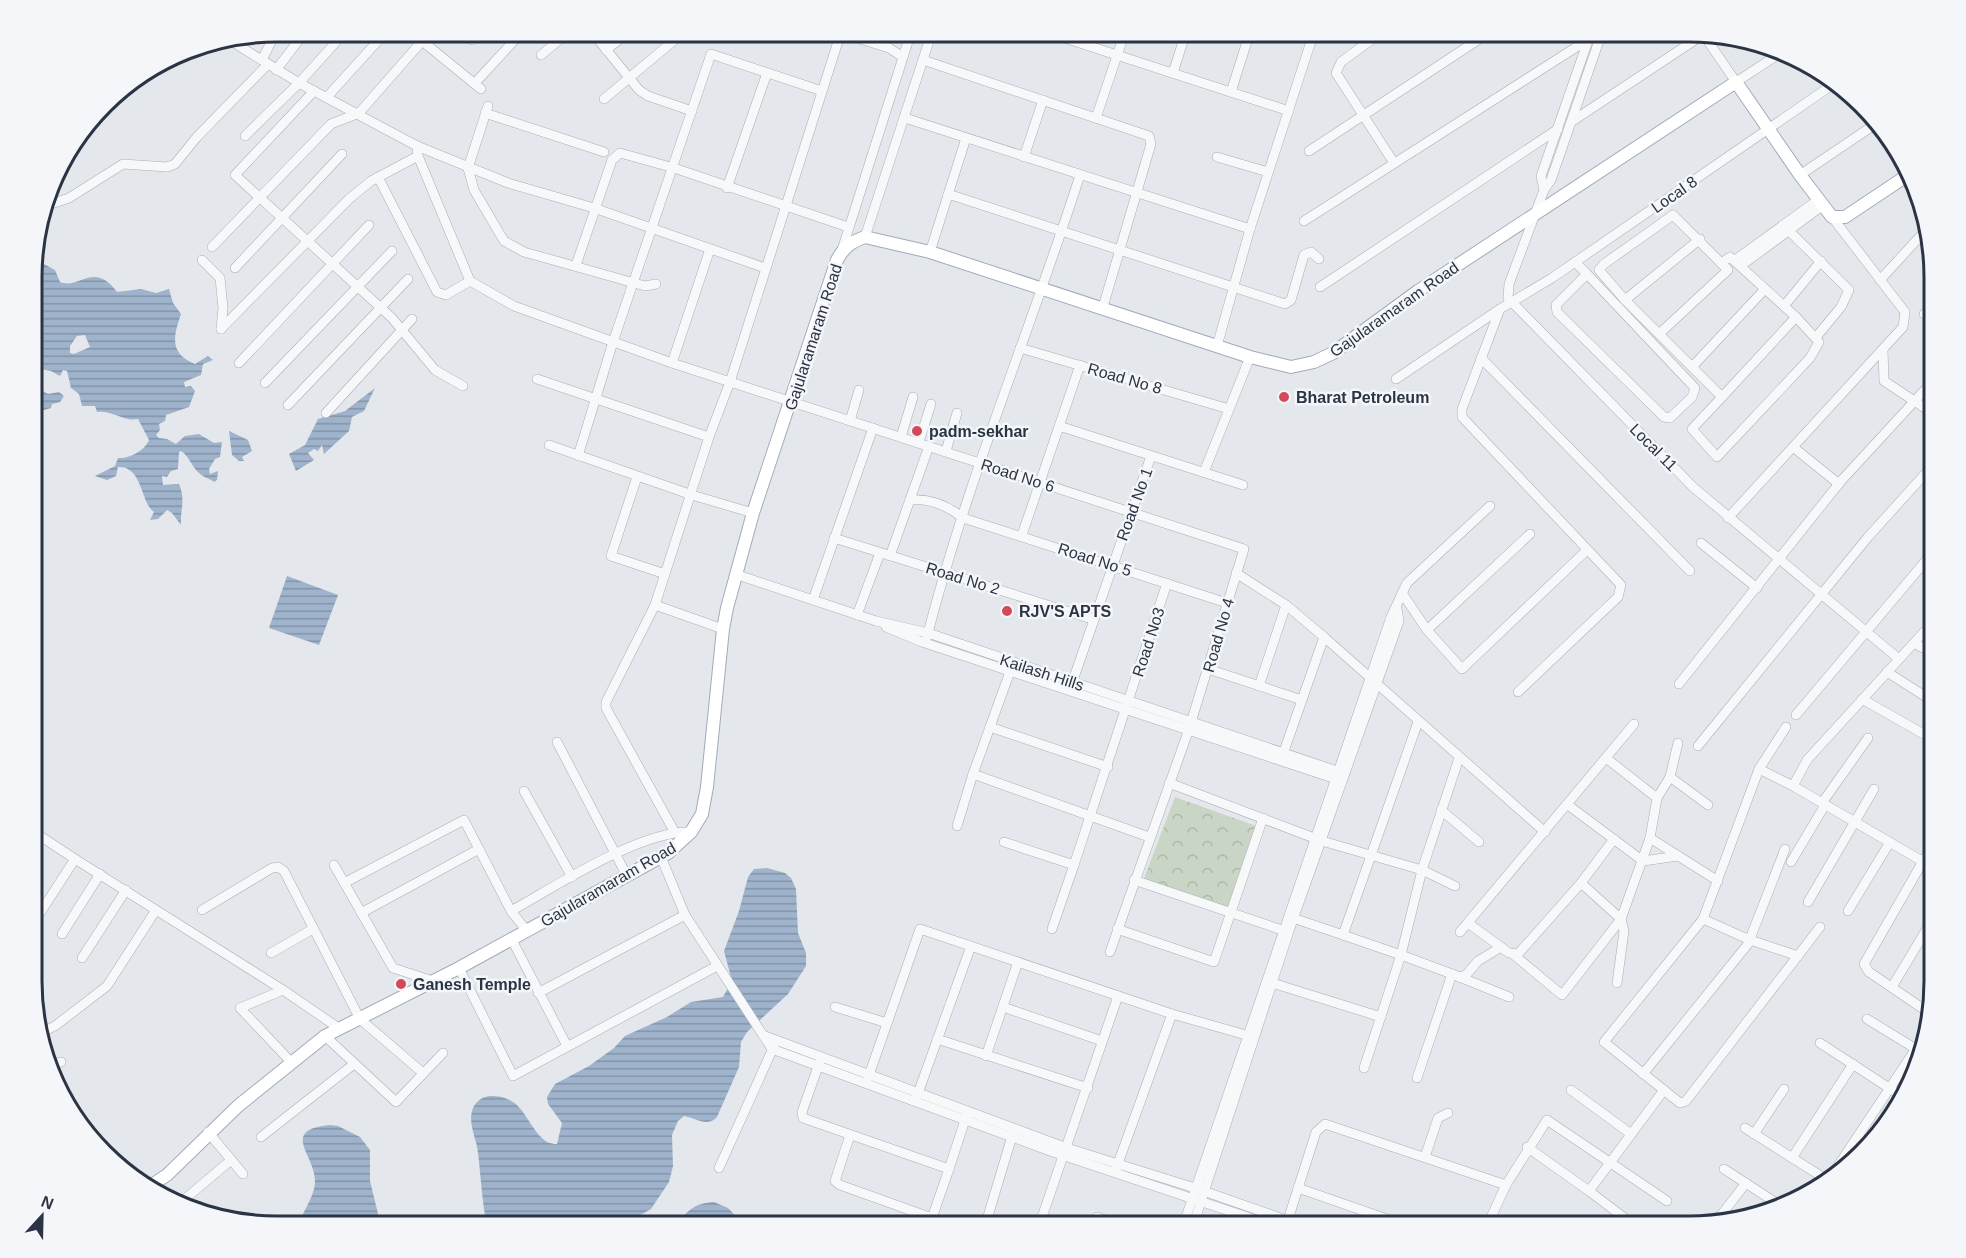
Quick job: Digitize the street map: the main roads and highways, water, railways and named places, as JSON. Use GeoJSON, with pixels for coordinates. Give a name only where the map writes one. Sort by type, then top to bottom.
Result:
{"type":"FeatureCollection","features":[{"type":"Feature","properties":{"kind":"main road","name":"Gajularamaram Road"},"geometry":{"type":"LineString","coordinates":[[156,1183],[208,1132],[326,1036],[512,940],[627,876],[661,857],[692,832],[702,814],[707,788],[723,629],[753,513],[791,403],[814,326],[842,250],[865,237],[930,252],[1250,357],[1291,367],[1314,362],[1333,353],[1418,291],[1736,82],[1832,217],[1845,217],[1902,179]]}},
{"type":"Feature","properties":{"kind":"water"},"geometry":{"type":"Polygon","coordinates":[[[44,264],[55,270],[60,282],[74,282],[94,277],[109,283],[117,292],[141,289],[156,293],[169,289],[173,303],[181,314],[175,336],[175,343],[180,354],[195,364],[208,356],[213,360],[203,364],[201,375],[184,382],[185,387],[191,386],[195,391],[189,407],[166,415],[165,421],[159,424],[160,430],[156,435],[176,444],[185,436],[199,434],[214,443],[222,442],[220,457],[215,459],[209,469],[210,474],[218,471],[217,480],[214,482],[199,473],[181,451],[179,452],[178,469],[171,471],[167,477],[162,476],[163,485],[179,484],[182,500],[181,525],[167,510],[158,519],[150,520],[154,512],[146,501],[137,478],[126,468],[118,467],[116,476],[107,480],[95,476],[115,466],[118,458],[132,455],[147,444],[149,440],[138,419],[97,412],[95,406],[82,406],[79,394],[71,388],[67,371],[63,370],[60,376],[42,369],[44,264]],[[85,335],[77,336],[70,346],[70,353],[74,354],[90,347],[85,335]]]}},
{"type":"Feature","properties":{"kind":"water"},"geometry":{"type":"Polygon","coordinates":[[[375,388],[364,411],[352,417],[349,431],[324,454],[322,445],[318,451],[314,449],[308,453],[314,460],[296,471],[289,454],[305,445],[318,419],[345,411],[375,388]]]}},
{"type":"Feature","properties":{"kind":"water"},"geometry":{"type":"Polygon","coordinates":[[[42,390],[48,394],[59,392],[64,396],[60,402],[52,404],[51,408],[42,411],[42,390]]]}},
{"type":"Feature","properties":{"kind":"water"},"geometry":{"type":"Polygon","coordinates":[[[229,431],[248,440],[252,451],[242,457],[244,461],[239,461],[232,455],[229,431]]]}},
{"type":"Feature","properties":{"kind":"water"},"geometry":{"type":"Polygon","coordinates":[[[287,576],[338,595],[319,645],[269,628],[287,576]]]}},
{"type":"Feature","properties":{"kind":"water"},"geometry":{"type":"Polygon","coordinates":[[[767,868],[785,873],[791,878],[796,889],[798,933],[806,953],[806,966],[788,994],[747,1032],[741,1042],[739,1067],[717,1117],[705,1122],[684,1116],[678,1121],[672,1135],[673,1166],[669,1182],[651,1209],[637,1216],[486,1216],[471,1119],[476,1103],[488,1096],[510,1100],[516,1104],[543,1139],[557,1144],[562,1123],[548,1104],[547,1097],[555,1084],[589,1066],[614,1048],[625,1036],[667,1017],[691,1002],[723,997],[732,981],[724,951],[739,911],[748,877],[754,869],[767,868]]]}},
{"type":"Feature","properties":{"kind":"water"},"geometry":{"type":"Polygon","coordinates":[[[338,1126],[360,1137],[370,1150],[370,1181],[379,1216],[302,1216],[315,1183],[303,1138],[306,1132],[315,1128],[338,1126]]]}},
{"type":"Feature","properties":{"kind":"water"},"geometry":{"type":"Polygon","coordinates":[[[714,1202],[728,1208],[736,1216],[684,1216],[692,1208],[714,1202]]]}},
{"type":"Feature","properties":{"kind":"place","name":"Bharat Petroleum"},"geometry":{"type":"Point","coordinates":[1284,397]}},
{"type":"Feature","properties":{"kind":"place","name":"padm-sekhar"},"geometry":{"type":"Point","coordinates":[917,431]}},
{"type":"Feature","properties":{"kind":"place","name":"RJV'S APTS"},"geometry":{"type":"Point","coordinates":[1007,611]}},
{"type":"Feature","properties":{"kind":"place","name":"Ganesh Temple"},"geometry":{"type":"Point","coordinates":[401,984]}}]}
